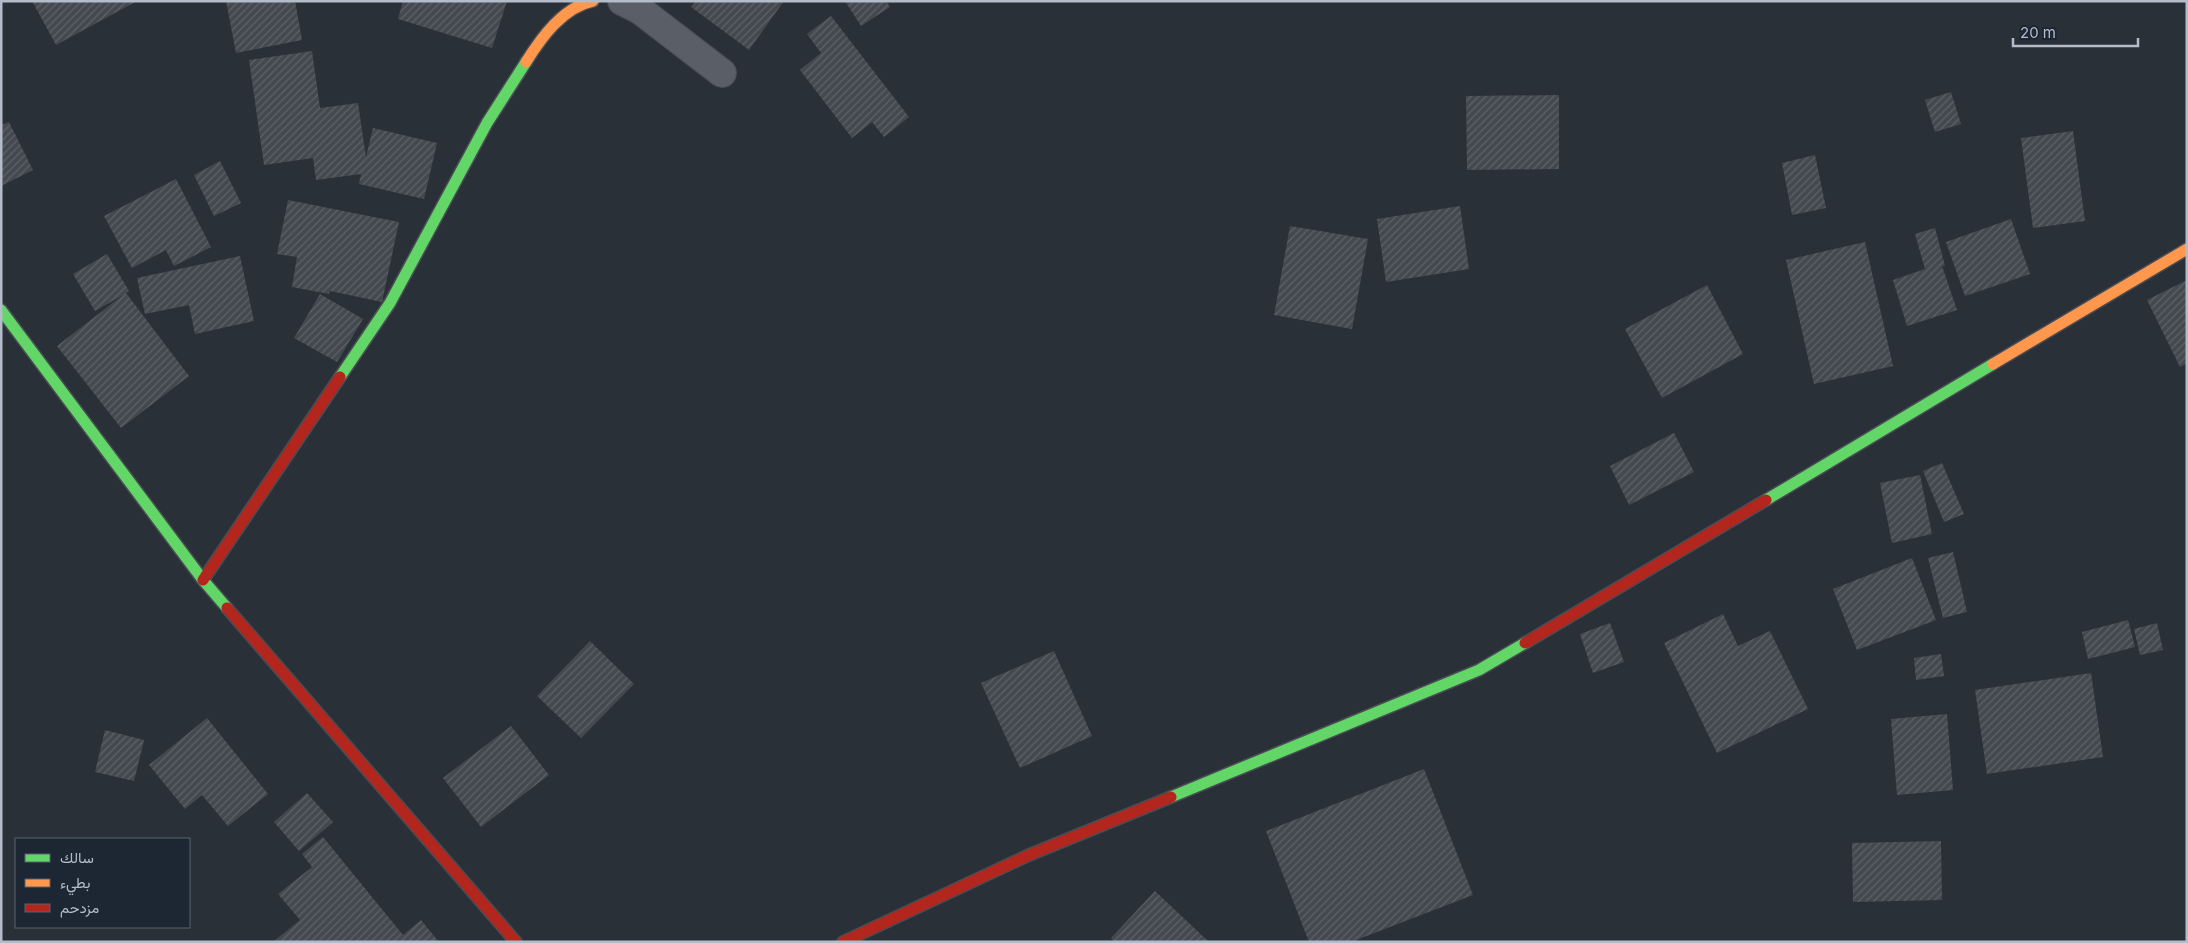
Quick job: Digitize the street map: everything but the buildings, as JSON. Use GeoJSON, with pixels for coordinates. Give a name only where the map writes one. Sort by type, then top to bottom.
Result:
{"type":"FeatureCollection","features":[{"type":"Feature","properties":{"kind":"street"},"geometry":{"type":"LineString","coordinates":[[203,580],[390,302],[487,123],[541,38],[580,4],[593,1]]}},
{"type":"Feature","properties":{"kind":"street"},"geometry":{"type":"LineString","coordinates":[[622,1],[640,10],[722,73]]}},
{"type":"Feature","properties":{"kind":"street"},"geometry":{"type":"LineString","coordinates":[[843,942],[1029,855],[1479,670],[1686,545],[2187,249]]}},
{"type":"Feature","properties":{"kind":"street"},"geometry":{"type":"LineString","coordinates":[[1,310],[203,580],[516,942]]}},
{"type":"Feature","properties":{"kind":"traffic: fast"},"geometry":{"type":"LineString","coordinates":[[340,377],[390,303],[487,123],[526,62]]}},
{"type":"Feature","properties":{"kind":"traffic: fast"},"geometry":{"type":"LineString","coordinates":[[1,310],[203,580],[227,608]]}},
{"type":"Feature","properties":{"kind":"traffic: fast"},"geometry":{"type":"LineString","coordinates":[[1766,500],[1993,364]]}},
{"type":"Feature","properties":{"kind":"traffic: fast"},"geometry":{"type":"LineString","coordinates":[[1171,797],[1479,670],[1525,643]]}},
{"type":"Feature","properties":{"kind":"traffic: slow"},"geometry":{"type":"LineString","coordinates":[[526,62],[554,25],[572,10],[582,4],[593,1]]}},
{"type":"Feature","properties":{"kind":"traffic: slow"},"geometry":{"type":"LineString","coordinates":[[1993,364],[2187,249]]}},
{"type":"Feature","properties":{"kind":"traffic: jam"},"geometry":{"type":"LineString","coordinates":[[203,580],[340,377]]}},
{"type":"Feature","properties":{"kind":"traffic: jam"},"geometry":{"type":"LineString","coordinates":[[1525,643],[1766,500]]}},
{"type":"Feature","properties":{"kind":"traffic: jam"},"geometry":{"type":"LineString","coordinates":[[227,608],[516,942]]}},
{"type":"Feature","properties":{"kind":"traffic: jam"},"geometry":{"type":"LineString","coordinates":[[843,942],[1029,855],[1171,797]]}}]}
